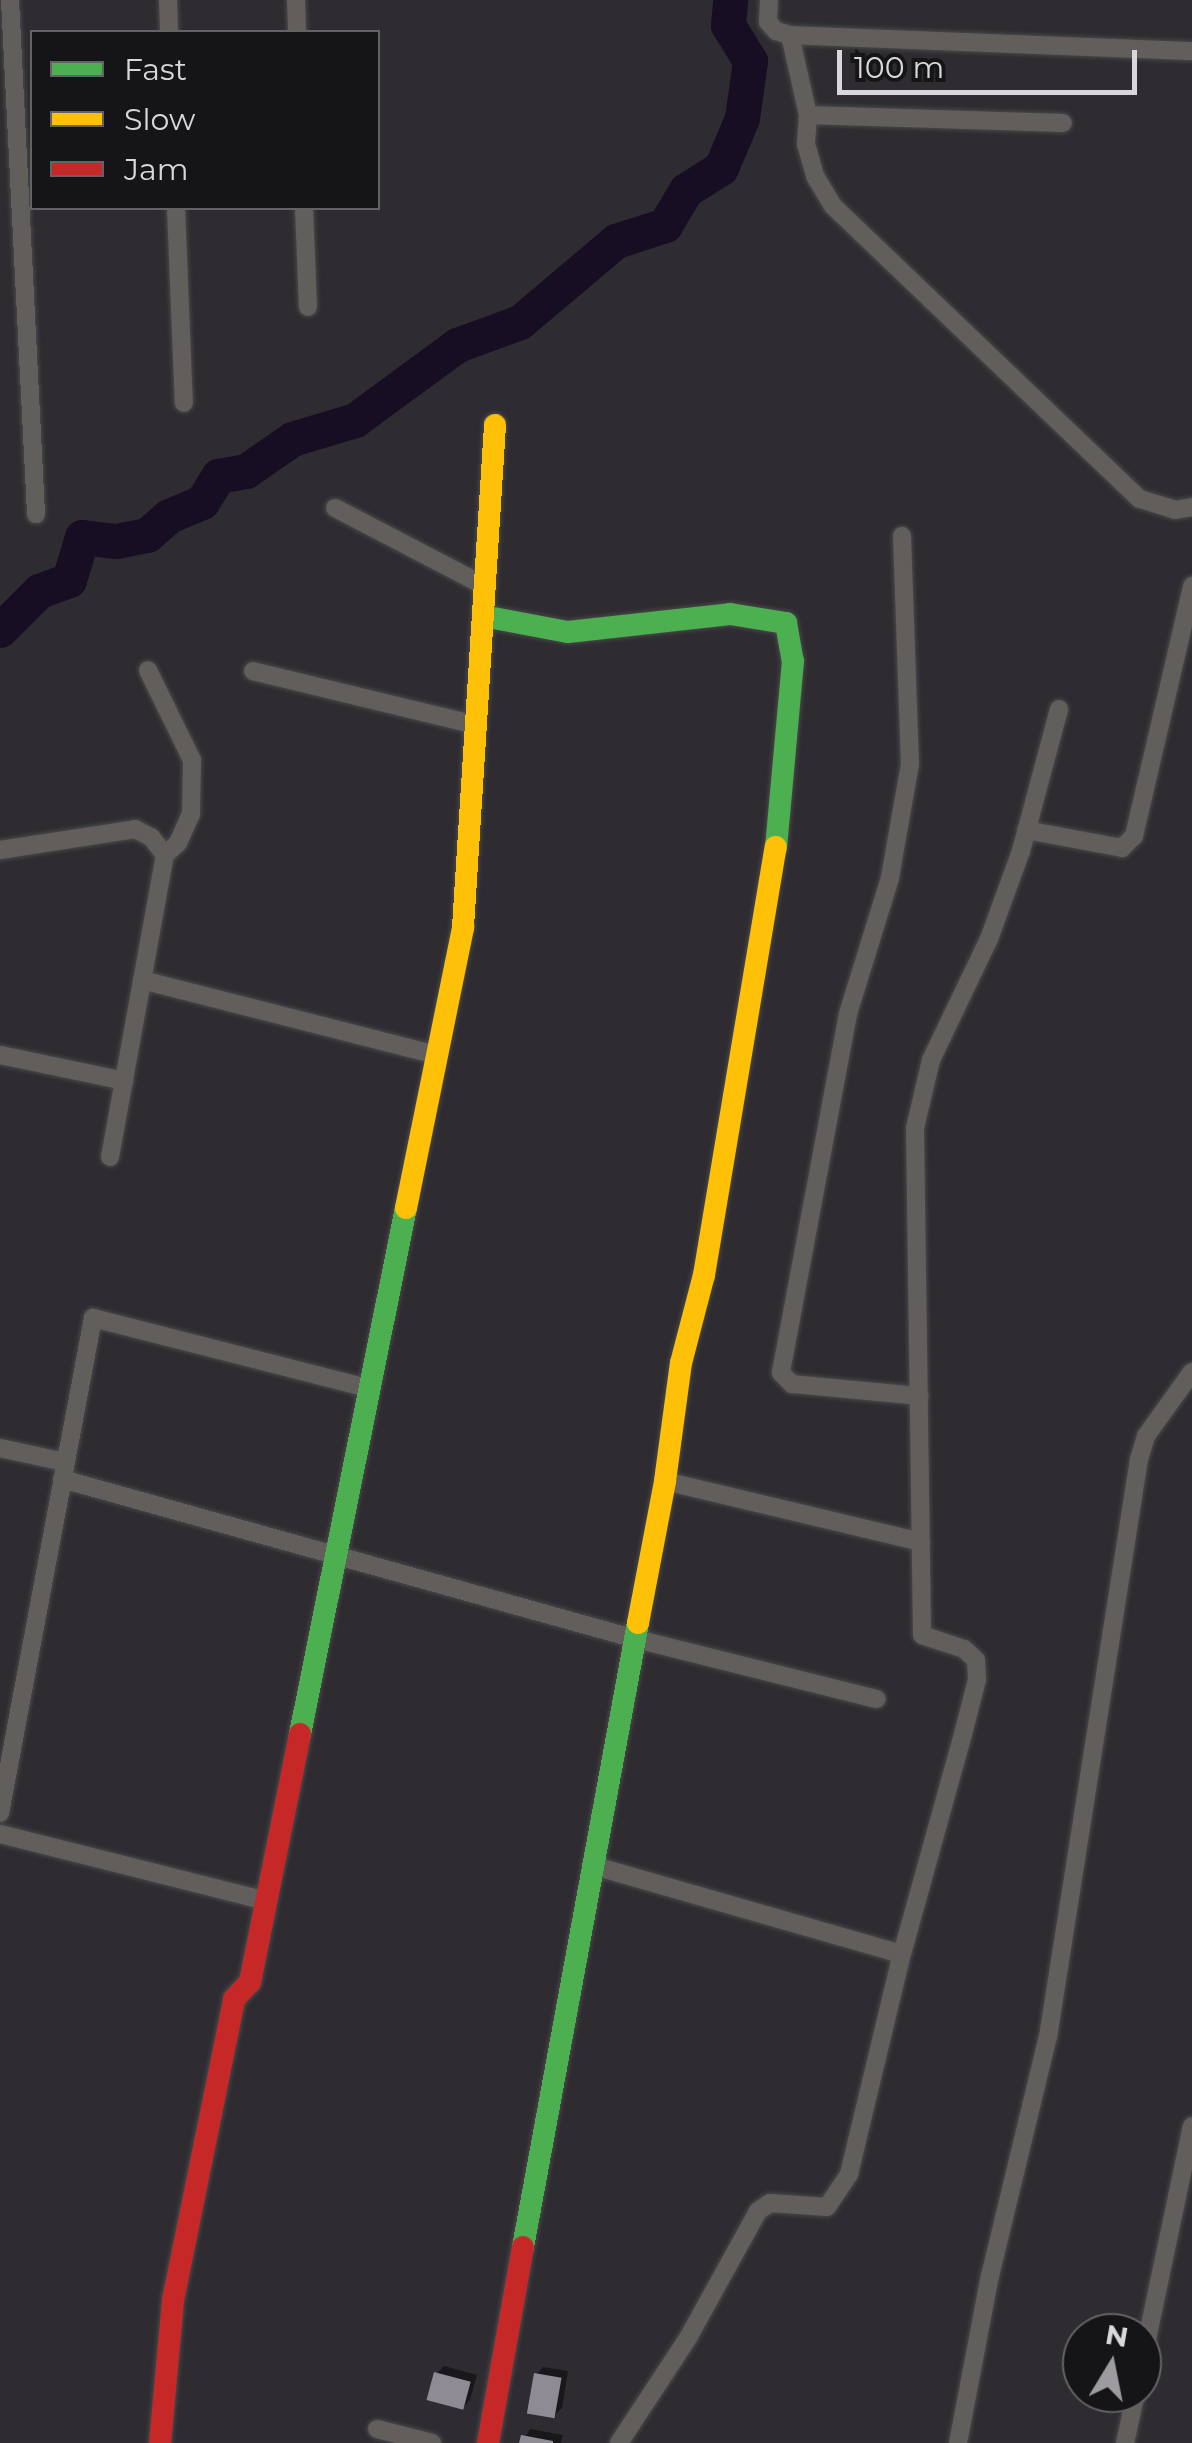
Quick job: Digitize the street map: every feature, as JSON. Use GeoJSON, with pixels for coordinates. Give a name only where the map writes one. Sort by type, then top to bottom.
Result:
{"type":"FeatureCollection","features":[{"type":"Feature","properties":{"kind":"street"},"geometry":{"type":"LineString","coordinates":[[10,0],[36,514]]}},
{"type":"Feature","properties":{"kind":"street"},"geometry":{"type":"LineString","coordinates":[[168,0],[169,30]]}},
{"type":"Feature","properties":{"kind":"street"},"geometry":{"type":"LineString","coordinates":[[296,0],[297,30]]}},
{"type":"Feature","properties":{"kind":"street"},"geometry":{"type":"LineString","coordinates":[[768,0],[768,22],[776,31],[790,35],[1192,50]]}},
{"type":"Feature","properties":{"kind":"street"},"geometry":{"type":"LineString","coordinates":[[790,35],[808,114],[806,144],[815,176],[833,206],[1140,498],[1175,510],[1192,507]]}},
{"type":"Feature","properties":{"kind":"street"},"geometry":{"type":"LineString","coordinates":[[808,114],[1063,123]]}},
{"type":"Feature","properties":{"kind":"street"},"geometry":{"type":"LineString","coordinates":[[176,210],[184,403]]}},
{"type":"Feature","properties":{"kind":"street"},"geometry":{"type":"LineString","coordinates":[[304,210],[308,307]]}},
{"type":"Feature","properties":{"kind":"street"},"geometry":{"type":"LineString","coordinates":[[160,2443],[173,2300],[234,1999],[250,1982],[463,927],[495,425]]}},
{"type":"Feature","properties":{"kind":"street"},"geometry":{"type":"LineString","coordinates":[[335,508],[484,586]]}},
{"type":"Feature","properties":{"kind":"street"},"geometry":{"type":"LineString","coordinates":[[902,536],[910,764],[890,878],[848,1014],[781,1373],[792,1384],[919,1396]]}},
{"type":"Feature","properties":{"kind":"street"},"geometry":{"type":"LineString","coordinates":[[1026,830],[1122,848],[1134,836],[1192,586]]}},
{"type":"Feature","properties":{"kind":"street"},"geometry":{"type":"LineString","coordinates":[[483,616],[568,632],[730,614],[786,623],[792,661],[785,786],[704,1274],[681,1363],[666,1482],[591,1864],[488,2443]]}},
{"type":"Feature","properties":{"kind":"street"},"geometry":{"type":"LineString","coordinates":[[110,1157],[164,855],[178,842],[191,814],[192,760],[148,670]]}},
{"type":"Feature","properties":{"kind":"street"},"geometry":{"type":"LineString","coordinates":[[253,671],[476,725]]}},
{"type":"Feature","properties":{"kind":"street"},"geometry":{"type":"LineString","coordinates":[[619,2443],[688,2338],[758,2211],[770,2203],[827,2207],[848,2174],[902,1954],[977,1680],[976,1660],[964,1649],[922,1635],[918,1100],[931,1060],[989,940],[1026,830],[1059,709]]}},
{"type":"Feature","properties":{"kind":"street"},"geometry":{"type":"LineString","coordinates":[[0,850],[135,829],[151,838],[164,855]]}},
{"type":"Feature","properties":{"kind":"street"},"geometry":{"type":"LineString","coordinates":[[142,980],[437,1054]]}},
{"type":"Feature","properties":{"kind":"street"},"geometry":{"type":"LineString","coordinates":[[0,1055],[124,1082]]}},
{"type":"Feature","properties":{"kind":"street"},"geometry":{"type":"LineString","coordinates":[[0,1814],[92,1318],[368,1388]]}},
{"type":"Feature","properties":{"kind":"street"},"geometry":{"type":"LineString","coordinates":[[958,2443],[990,2276],[1048,2037],[1139,1460],[1146,1436],[1192,1372]]}},
{"type":"Feature","properties":{"kind":"street"},"geometry":{"type":"LineString","coordinates":[[0,1448],[335,1556],[877,1699]]}},
{"type":"Feature","properties":{"kind":"street"},"geometry":{"type":"LineString","coordinates":[[666,1482],[921,1542]]}},
{"type":"Feature","properties":{"kind":"street"},"geometry":{"type":"LineString","coordinates":[[0,1834],[266,1902]]}},
{"type":"Feature","properties":{"kind":"street"},"geometry":{"type":"LineString","coordinates":[[591,1864],[902,1954]]}},
{"type":"Feature","properties":{"kind":"street"},"geometry":{"type":"LineString","coordinates":[[1153,2313],[1192,2126]]}},
{"type":"Feature","properties":{"kind":"street"},"geometry":{"type":"LineString","coordinates":[[1125,2443],[1132,2413]]}},
{"type":"Feature","properties":{"kind":"street"},"geometry":{"type":"LineString","coordinates":[[377,2428],[432,2443]]}},
{"type":"Feature","properties":{"kind":"building"},"geometry":{"type":"Polygon","coordinates":[[[434,2372],[471,2382],[463,2410],[426,2400],[434,2372]]]}},
{"type":"Feature","properties":{"kind":"building"},"geometry":{"type":"Polygon","coordinates":[[[534,2373],[562,2378],[554,2418],[527,2413],[534,2373]]]}},
{"type":"Feature","properties":{"kind":"building"},"geometry":{"type":"Polygon","coordinates":[[[521,2435],[553,2441],[553,2443],[519,2443],[521,2435]]]}},
{"type":"Feature","properties":{"kind":"waterway"},"geometry":{"type":"LineString","coordinates":[[0,630],[39,591],[69,580],[82,537],[116,541],[147,535],[169,516],[202,502],[218,476],[246,471],[292,439],[355,420],[457,345],[520,322],[616,241],[665,225],[686,190],[721,168],[742,118],[750,61],[728,25],[730,0]]}},
{"type":"Feature","properties":{"kind":"traffic: fast"},"geometry":{"type":"LineString","coordinates":[[483,616],[568,632],[730,614],[786,623],[793,661],[776,847]]}},
{"type":"Feature","properties":{"kind":"traffic: fast"},"geometry":{"type":"LineString","coordinates":[[300,1734],[406,1208]]}},
{"type":"Feature","properties":{"kind":"traffic: fast"},"geometry":{"type":"LineString","coordinates":[[523,2247],[638,1623]]}},
{"type":"Feature","properties":{"kind":"traffic: slow"},"geometry":{"type":"LineString","coordinates":[[406,1208],[463,927],[495,425]]}},
{"type":"Feature","properties":{"kind":"traffic: slow"},"geometry":{"type":"LineString","coordinates":[[638,1623],[665,1481],[681,1363],[704,1275],[776,847]]}},
{"type":"Feature","properties":{"kind":"traffic: jam"},"geometry":{"type":"LineString","coordinates":[[160,2443],[173,2300],[234,1999],[250,1982],[300,1734]]}},
{"type":"Feature","properties":{"kind":"traffic: jam"},"geometry":{"type":"LineString","coordinates":[[488,2443],[523,2247]]}}]}
